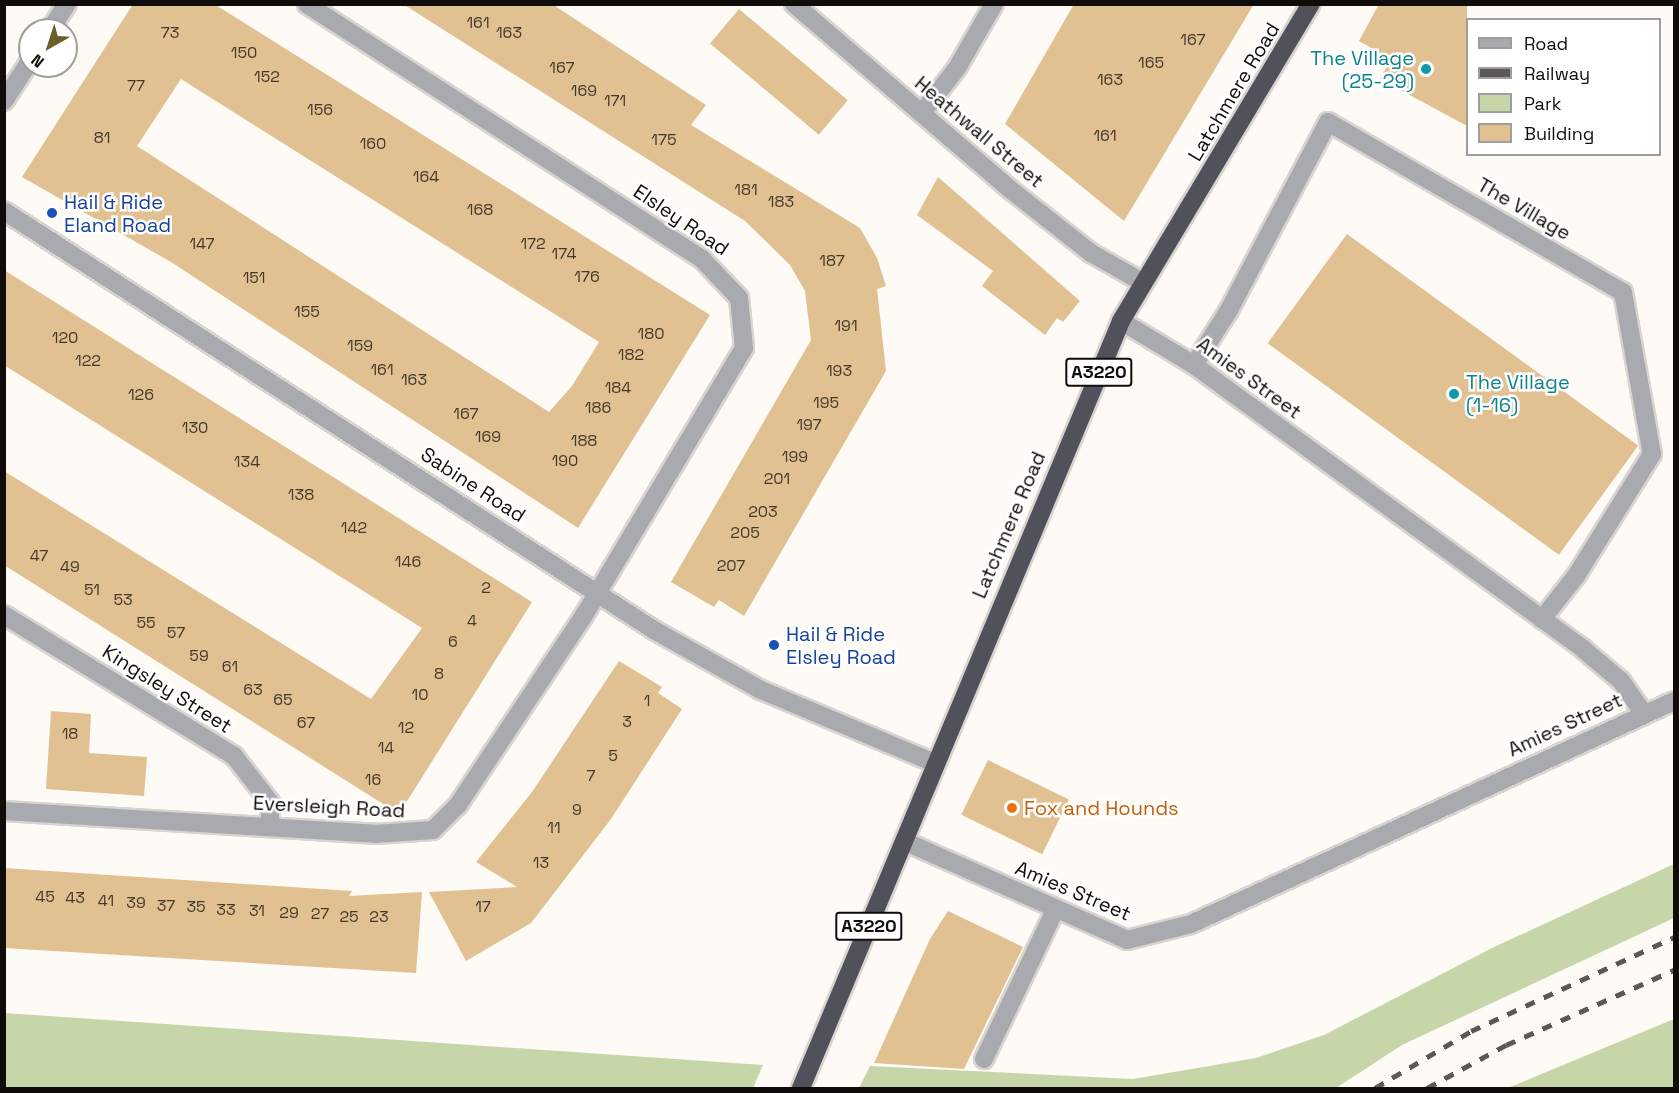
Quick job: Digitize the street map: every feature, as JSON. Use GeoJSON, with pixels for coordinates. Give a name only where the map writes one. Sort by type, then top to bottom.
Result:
{"type":"FeatureCollection","features":[{"type":"Feature","properties":{"kind":"highway","name":"Latchmere Road"},"geometry":{"type":"LineString","coordinates":[[801,1089],[906,842],[935,763],[1121,321],[1142,282],[1250,114],[1311,4]]}},
{"type":"Feature","properties":{"kind":"street"},"geometry":{"type":"LineString","coordinates":[[58,18],[67,4]]}},
{"type":"Feature","properties":{"kind":"street","name":"Elsley Road"},"geometry":{"type":"LineString","coordinates":[[308,4],[702,259],[739,298],[747,336],[731,378],[613,562],[599,593]]}},
{"type":"Feature","properties":{"kind":"street","name":"Heathwall Street"},"geometry":{"type":"LineString","coordinates":[[794,4],[922,114],[1091,253],[1142,282]]}},
{"type":"Feature","properties":{"kind":"street"},"geometry":{"type":"LineString","coordinates":[[922,114],[957,68],[994,4]]}},
{"type":"Feature","properties":{"kind":"street"},"geometry":{"type":"LineString","coordinates":[[4,101],[19,78]]}},
{"type":"Feature","properties":{"kind":"street","name":"The Village"},"geometry":{"type":"LineString","coordinates":[[1194,365],[1230,310],[1328,122],[1623,292],[1652,454],[1576,576],[1542,619]]}},
{"type":"Feature","properties":{"kind":"street","name":"Sabine Road"},"geometry":{"type":"LineString","coordinates":[[4,211],[599,593],[761,690],[935,763]]}},
{"type":"Feature","properties":{"kind":"street","name":"Amies Street"},"geometry":{"type":"LineString","coordinates":[[906,842],[1127,940],[1191,924],[1643,713],[1621,681],[1542,619],[1194,365],[1121,321]]}},
{"type":"Feature","properties":{"kind":"street","name":"Eversleigh Road"},"geometry":{"type":"LineString","coordinates":[[4,811],[399,834],[444,823],[599,593]]}},
{"type":"Feature","properties":{"kind":"street","name":"Kingsley Street"},"geometry":{"type":"LineString","coordinates":[[4,615],[234,756],[270,802],[270,827]]}},
{"type":"Feature","properties":{"kind":"street"},"geometry":{"type":"LineString","coordinates":[[1643,713],[1674,701]]}},
{"type":"Feature","properties":{"kind":"street"},"geometry":{"type":"LineString","coordinates":[[984,1059],[1055,910]]}},
{"type":"Feature","properties":{"kind":"green space"},"geometry":{"type":"Polygon","coordinates":[[[1674,864],[1674,918],[1402,1045],[1336,1088],[859,1088],[870,1066],[1133,1079],[1256,1058],[1324,1035],[1492,948],[1674,864]]]}},
{"type":"Feature","properties":{"kind":"green space"},"geometry":{"type":"Polygon","coordinates":[[[4,1013],[763,1065],[753,1088],[5,1088],[4,1013]]]}},
{"type":"Feature","properties":{"kind":"green space"},"geometry":{"type":"Polygon","coordinates":[[[1674,1019],[1674,1088],[1508,1088],[1674,1019]]]}},
{"type":"Feature","properties":{"kind":"building"},"geometry":{"type":"Polygon","coordinates":[[[133,4],[214,4],[710,315],[578,528],[171,262],[22,177],[133,4]],[[181,79],[137,146],[549,412],[572,386],[599,342],[181,79]]]}},
{"type":"Feature","properties":{"kind":"building"},"geometry":{"type":"Polygon","coordinates":[[[403,4],[552,4],[706,105],[691,125],[860,228],[877,258],[886,286],[877,289],[886,371],[744,616],[719,600],[714,607],[671,582],[811,340],[805,291],[790,265],[745,221],[403,4]]]}},
{"type":"Feature","properties":{"kind":"building"},"geometry":{"type":"Polygon","coordinates":[[[1074,4],[1254,4],[1124,221],[1005,124],[1074,4]]]}},
{"type":"Feature","properties":{"kind":"building","name":"The Village (25-29)"},"geometry":{"type":"Polygon","coordinates":[[[1379,4],[1467,4],[1466,125],[1380,79],[1391,59],[1359,41],[1379,4]]]}},
{"type":"Feature","properties":{"kind":"building"},"geometry":{"type":"Polygon","coordinates":[[[739,9],[848,100],[819,135],[710,43],[739,9]]]}},
{"type":"Feature","properties":{"kind":"building"},"geometry":{"type":"Polygon","coordinates":[[[938,177],[1080,301],[1063,322],[1057,318],[1045,335],[982,286],[993,271],[917,215],[938,177]]]}},
{"type":"Feature","properties":{"kind":"building","name":"The Village (1-16)"},"geometry":{"type":"Polygon","coordinates":[[[1347,234],[1638,446],[1559,555],[1268,343],[1347,234]]]}},
{"type":"Feature","properties":{"kind":"building"},"geometry":{"type":"Polygon","coordinates":[[[4,270],[532,602],[399,814],[4,565],[4,471],[371,699],[422,628],[4,365],[4,270]]]}},
{"type":"Feature","properties":{"kind":"building"},"geometry":{"type":"Polygon","coordinates":[[[619,661],[662,687],[658,693],[682,709],[611,819],[531,923],[466,961],[429,892],[517,887],[476,862],[532,792],[619,661]]]}},
{"type":"Feature","properties":{"kind":"building"},"geometry":{"type":"Polygon","coordinates":[[[51,711],[91,714],[89,753],[147,757],[144,796],[46,789],[51,711]]]}},
{"type":"Feature","properties":{"kind":"building"},"geometry":{"type":"Polygon","coordinates":[[[988,760],[1069,799],[1042,854],[961,815],[988,760]]]}},
{"type":"Feature","properties":{"kind":"building"},"geometry":{"type":"Polygon","coordinates":[[[4,868],[352,891],[349,896],[422,892],[416,973],[4,948],[4,868]]]}},
{"type":"Feature","properties":{"kind":"building"},"geometry":{"type":"Polygon","coordinates":[[[948,911],[1023,947],[964,1069],[874,1063],[930,939],[948,911]]]}},
{"type":"Feature","properties":{"kind":"railway"},"geometry":{"type":"LineString","coordinates":[[1375,1088],[1471,1031],[1674,937]]}},
{"type":"Feature","properties":{"kind":"railway"},"geometry":{"type":"LineString","coordinates":[[1427,1088],[1506,1045],[1674,970]]}},
{"type":"Feature","properties":{"kind":"place","name":"The Village (25-29)"},"geometry":{"type":"Point","coordinates":[1426,69]}},
{"type":"Feature","properties":{"kind":"place","name":"Hail & Ride Eland Road"},"geometry":{"type":"Point","coordinates":[52,213]}},
{"type":"Feature","properties":{"kind":"place","name":"The Village (1-16)"},"geometry":{"type":"Point","coordinates":[1454,394]}},
{"type":"Feature","properties":{"kind":"place","name":"Hail & Ride Elsley Road"},"geometry":{"type":"Point","coordinates":[774,645]}},
{"type":"Feature","properties":{"kind":"place","name":"Fox and Hounds"},"geometry":{"type":"Point","coordinates":[1012,808]}}]}
